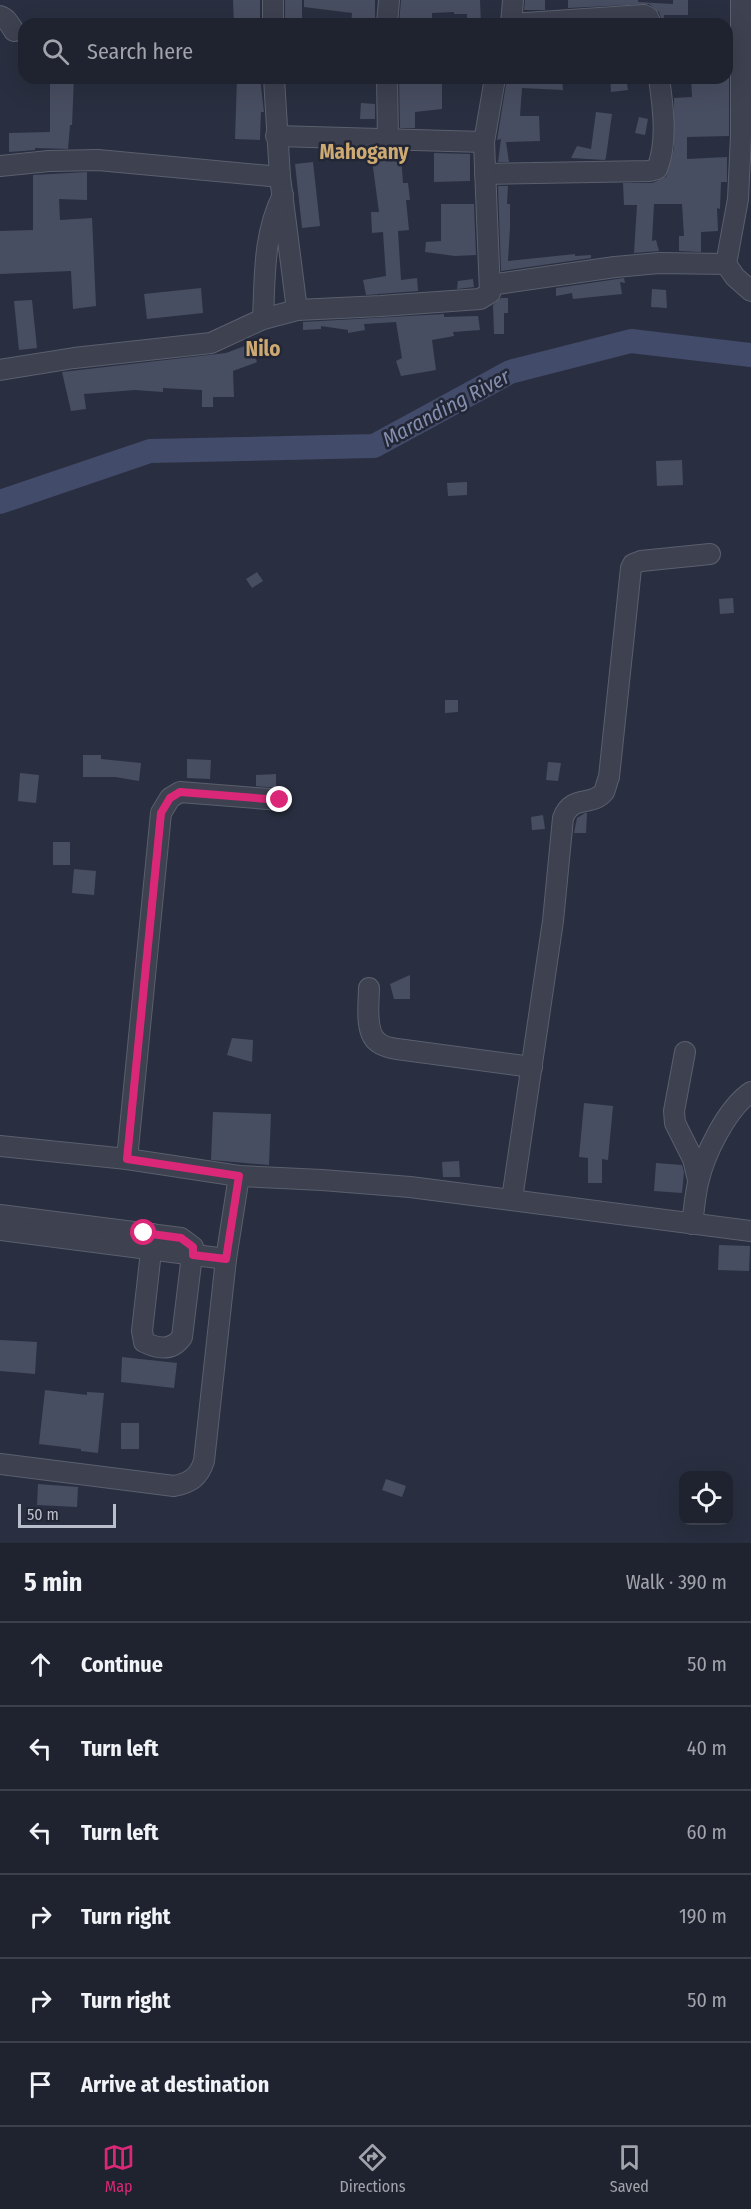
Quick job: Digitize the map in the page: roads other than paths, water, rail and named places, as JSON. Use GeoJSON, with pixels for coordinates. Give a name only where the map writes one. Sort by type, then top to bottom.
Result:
{"type":"FeatureCollection","features":[{"type":"Feature","properties":{"kind":"street"},"geometry":{"type":"LineString","coordinates":[[273,0],[273,18]]}},
{"type":"Feature","properties":{"kind":"street"},"geometry":{"type":"LineString","coordinates":[[388,18],[389,0]]}},
{"type":"Feature","properties":{"kind":"street"},"geometry":{"type":"LineString","coordinates":[[512,18],[513,0]]}},
{"type":"Feature","properties":{"kind":"street"},"geometry":{"type":"LineString","coordinates":[[741,0],[741,136],[738,199],[726,264],[735,277],[751,291]]}},
{"type":"Feature","properties":{"kind":"street"},"geometry":{"type":"LineString","coordinates":[[600,18],[644,15],[648,18]]}},
{"type":"Feature","properties":{"kind":"street"},"geometry":{"type":"LineString","coordinates":[[0,16],[4,17],[14,31]]}},
{"type":"Feature","properties":{"kind":"street"},"geometry":{"type":"LineString","coordinates":[[274,84],[281,186],[297,309]]}},
{"type":"Feature","properties":{"kind":"street"},"geometry":{"type":"LineString","coordinates":[[387,84],[388,140]]}},
{"type":"Feature","properties":{"kind":"street"},"geometry":{"type":"LineString","coordinates":[[0,370],[74,358],[211,342],[263,320],[297,309],[480,299],[490,293],[484,142],[494,84]]}},
{"type":"Feature","properties":{"kind":"street"},"geometry":{"type":"LineString","coordinates":[[485,174],[657,169],[663,141],[659,84]]}},
{"type":"Feature","properties":{"kind":"street"},"geometry":{"type":"LineString","coordinates":[[276,136],[484,142]]}},
{"type":"Feature","properties":{"kind":"street"},"geometry":{"type":"LineString","coordinates":[[0,166],[49,161],[98,160],[281,186]]}},
{"type":"Feature","properties":{"kind":"street"},"geometry":{"type":"LineString","coordinates":[[263,320],[269,235],[281,186]]}},
{"type":"Feature","properties":{"kind":"street"},"geometry":{"type":"LineString","coordinates":[[490,285],[659,263],[726,264]]}},
{"type":"Feature","properties":{"kind":"street"},"geometry":{"type":"LineString","coordinates":[[512,1199],[560,864],[563,818],[566,809],[572,804],[597,797],[604,792],[609,777],[631,568],[633,564],[641,561],[710,554]]}},
{"type":"Feature","properties":{"kind":"street"},"geometry":{"type":"LineString","coordinates":[[127,1159],[161,813],[170,798],[180,792],[280,800]]}},
{"type":"Feature","properties":{"kind":"street"},"geometry":{"type":"LineString","coordinates":[[369,988],[370,1030],[373,1038],[380,1044],[397,1049],[532,1067]]}},
{"type":"Feature","properties":{"kind":"street"},"geometry":{"type":"LineString","coordinates":[[685,1052],[675,1102],[675,1123],[693,1159],[698,1180]]}},
{"type":"Feature","properties":{"kind":"street"},"geometry":{"type":"LineString","coordinates":[[692,1224],[698,1180],[728,1114],[751,1092]]}},
{"type":"Feature","properties":{"kind":"street"},"geometry":{"type":"LineString","coordinates":[[0,1146],[127,1159],[239,1176],[410,1187],[751,1231]]}},
{"type":"Feature","properties":{"kind":"street"},"geometry":{"type":"LineString","coordinates":[[0,1464],[174,1486],[187,1483],[201,1471],[204,1461],[226,1259],[239,1176]]}},
{"type":"Feature","properties":{"kind":"street"},"geometry":{"type":"LineString","coordinates":[[0,1215],[152,1242],[193,1255],[226,1259]]}},
{"type":"Feature","properties":{"kind":"street"},"geometry":{"type":"LineString","coordinates":[[0,1230],[152,1242]]}},
{"type":"Feature","properties":{"kind":"street"},"geometry":{"type":"LineString","coordinates":[[152,1242],[142,1331],[144,1342],[153,1346],[169,1348],[177,1344],[182,1337],[193,1255]]}},
{"type":"Feature","properties":{"kind":"waterway","name":"Maranding River"},"geometry":{"type":"LineString","coordinates":[[0,502],[150,451],[374,446],[510,372],[631,341],[751,355]]}},
{"type":"Feature","properties":{"kind":"district","name":"Mahogany"},"geometry":{"type":"Point","coordinates":[364,152]}},
{"type":"Feature","properties":{"kind":"district","name":"Nilo"},"geometry":{"type":"Point","coordinates":[263,349]}}]}
